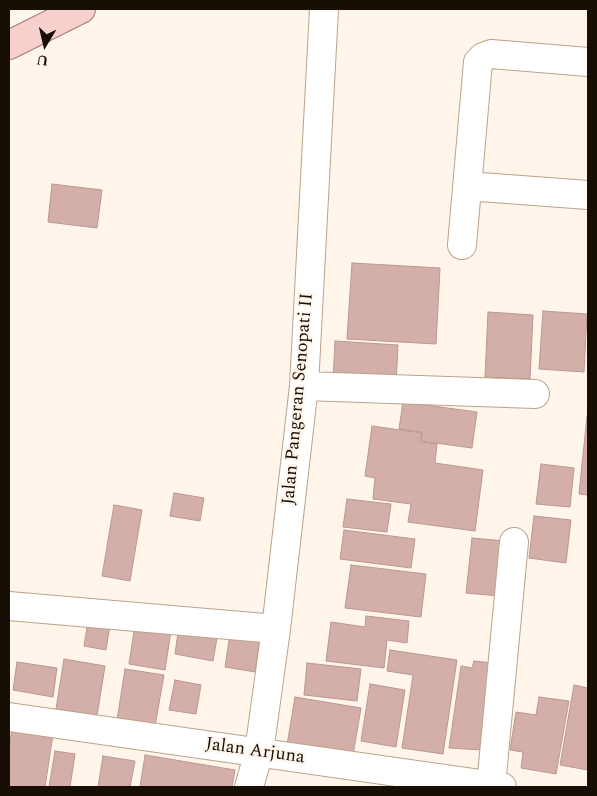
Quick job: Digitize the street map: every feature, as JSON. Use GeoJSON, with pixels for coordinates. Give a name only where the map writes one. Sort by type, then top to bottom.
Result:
{"type":"FeatureCollection","features":[{"type":"Feature","properties":{"kind":"main road"},"geometry":{"type":"LineString","coordinates":[[9,45],[81,9]]}},
{"type":"Feature","properties":{"kind":"street","name":"Jalan Pangeran Senopati II"},"geometry":{"type":"LineString","coordinates":[[249,787],[259,752],[276,629],[304,386],[324,9]]}},
{"type":"Feature","properties":{"kind":"street"},"geometry":{"type":"LineString","coordinates":[[462,245],[478,62],[483,57],[491,54],[588,62]]}},
{"type":"Feature","properties":{"kind":"street"},"geometry":{"type":"LineString","coordinates":[[467,186],[588,195]]}},
{"type":"Feature","properties":{"kind":"street"},"geometry":{"type":"LineString","coordinates":[[304,386],[535,394]]}},
{"type":"Feature","properties":{"kind":"street"},"geometry":{"type":"LineString","coordinates":[[497,786],[514,542]]}},
{"type":"Feature","properties":{"kind":"street"},"geometry":{"type":"LineString","coordinates":[[9,606],[276,629]]}},
{"type":"Feature","properties":{"kind":"street","name":"Jalan Arjuna"},"geometry":{"type":"LineString","coordinates":[[9,717],[497,786]]}},
{"type":"Feature","properties":{"kind":"building"},"geometry":{"type":"Polygon","coordinates":[[[52,184],[102,190],[97,228],[48,222],[52,184]]]}},
{"type":"Feature","properties":{"kind":"building"},"geometry":{"type":"Polygon","coordinates":[[[352,263],[440,268],[436,344],[347,339],[352,263]]]}},
{"type":"Feature","properties":{"kind":"building"},"geometry":{"type":"Polygon","coordinates":[[[543,311],[587,314],[584,372],[539,369],[543,311]]]}},
{"type":"Feature","properties":{"kind":"building"},"geometry":{"type":"Polygon","coordinates":[[[488,312],[533,315],[530,379],[485,377],[488,312]]]}},
{"type":"Feature","properties":{"kind":"building"},"geometry":{"type":"Polygon","coordinates":[[[335,341],[398,345],[396,385],[333,381],[335,341]]]}},
{"type":"Feature","properties":{"kind":"building"},"geometry":{"type":"Polygon","coordinates":[[[403,402],[477,412],[472,448],[421,441],[422,432],[399,429],[403,402]]]}},
{"type":"Feature","properties":{"kind":"building"},"geometry":{"type":"Polygon","coordinates":[[[588,416],[588,495],[579,494],[588,416]]]}},
{"type":"Feature","properties":{"kind":"building"},"geometry":{"type":"Polygon","coordinates":[[[372,426],[422,433],[420,442],[437,444],[435,463],[483,470],[475,531],[408,522],[411,504],[373,499],[375,478],[365,476],[372,426]]]}},
{"type":"Feature","properties":{"kind":"building"},"geometry":{"type":"Polygon","coordinates":[[[541,464],[574,468],[570,507],[536,504],[541,464]]]}},
{"type":"Feature","properties":{"kind":"building"},"geometry":{"type":"Polygon","coordinates":[[[174,493],[204,498],[200,521],[170,516],[174,493]]]}},
{"type":"Feature","properties":{"kind":"building"},"geometry":{"type":"Polygon","coordinates":[[[347,499],[391,504],[387,532],[343,527],[347,499]]]}},
{"type":"Feature","properties":{"kind":"building"},"geometry":{"type":"Polygon","coordinates":[[[114,505],[142,510],[130,581],[102,576],[114,505]]]}},
{"type":"Feature","properties":{"kind":"building"},"geometry":{"type":"Polygon","coordinates":[[[534,516],[571,520],[566,563],[529,558],[534,516]]]}},
{"type":"Feature","properties":{"kind":"building"},"geometry":{"type":"Polygon","coordinates":[[[344,530],[415,539],[411,568],[340,559],[344,530]]]}},
{"type":"Feature","properties":{"kind":"building"},"geometry":{"type":"Polygon","coordinates":[[[472,538],[505,541],[499,596],[466,593],[472,538]]]}},
{"type":"Feature","properties":{"kind":"building"},"geometry":{"type":"Polygon","coordinates":[[[351,565],[426,574],[421,617],[345,608],[351,565]]]}},
{"type":"Feature","properties":{"kind":"building"},"geometry":{"type":"Polygon","coordinates":[[[89,615],[111,619],[106,650],[84,646],[89,615]]]}},
{"type":"Feature","properties":{"kind":"building"},"geometry":{"type":"Polygon","coordinates":[[[366,616],[409,621],[407,643],[387,640],[384,668],[326,661],[331,622],[365,627],[366,616]]]}},
{"type":"Feature","properties":{"kind":"building"},"geometry":{"type":"Polygon","coordinates":[[[135,625],[171,631],[165,670],[129,664],[135,625]]]}},
{"type":"Feature","properties":{"kind":"building"},"geometry":{"type":"Polygon","coordinates":[[[179,625],[218,632],[213,661],[175,654],[179,625]]]}},
{"type":"Feature","properties":{"kind":"building"},"geometry":{"type":"Polygon","coordinates":[[[230,634],[260,639],[255,672],[225,667],[230,634]]]}},
{"type":"Feature","properties":{"kind":"building"},"geometry":{"type":"Polygon","coordinates":[[[390,650],[457,660],[443,754],[402,748],[413,675],[387,671],[390,650]]]}},
{"type":"Feature","properties":{"kind":"building"},"geometry":{"type":"Polygon","coordinates":[[[64,659],[105,666],[97,716],[56,709],[64,659]]]}},
{"type":"Feature","properties":{"kind":"building"},"geometry":{"type":"Polygon","coordinates":[[[474,661],[493,663],[482,750],[449,748],[461,666],[472,668],[474,661]]]}},
{"type":"Feature","properties":{"kind":"building"},"geometry":{"type":"Polygon","coordinates":[[[17,662],[57,668],[53,697],[13,690],[17,662]]]}},
{"type":"Feature","properties":{"kind":"building"},"geometry":{"type":"Polygon","coordinates":[[[307,663],[361,669],[357,701],[304,695],[307,663]]]}},
{"type":"Feature","properties":{"kind":"building"},"geometry":{"type":"Polygon","coordinates":[[[125,669],[164,675],[155,726],[117,720],[125,669]]]}},
{"type":"Feature","properties":{"kind":"building"},"geometry":{"type":"Polygon","coordinates":[[[175,680],[201,685],[196,714],[169,710],[175,680]]]}},
{"type":"Feature","properties":{"kind":"building"},"geometry":{"type":"Polygon","coordinates":[[[370,684],[405,690],[396,747],[361,741],[370,684]]]}},
{"type":"Feature","properties":{"kind":"building"},"geometry":{"type":"Polygon","coordinates":[[[574,685],[588,688],[588,770],[560,765],[574,685]]]}},
{"type":"Feature","properties":{"kind":"building"},"geometry":{"type":"Polygon","coordinates":[[[295,697],[361,708],[353,755],[287,745],[295,697]]]}},
{"type":"Feature","properties":{"kind":"building"},"geometry":{"type":"Polygon","coordinates":[[[539,697],[569,701],[556,774],[521,768],[523,752],[510,750],[516,712],[536,715],[539,697]]]}},
{"type":"Feature","properties":{"kind":"building"},"geometry":{"type":"Polygon","coordinates":[[[12,727],[53,734],[45,787],[9,787],[9,750],[12,727]]]}},
{"type":"Feature","properties":{"kind":"building"},"geometry":{"type":"Polygon","coordinates":[[[55,751],[75,754],[70,787],[49,787],[55,751]]]}},
{"type":"Feature","properties":{"kind":"building"},"geometry":{"type":"Polygon","coordinates":[[[145,755],[235,770],[232,787],[140,787],[145,755]]]}},
{"type":"Feature","properties":{"kind":"building"},"geometry":{"type":"Polygon","coordinates":[[[103,756],[135,761],[130,787],[98,787],[103,756]]]}}]}
